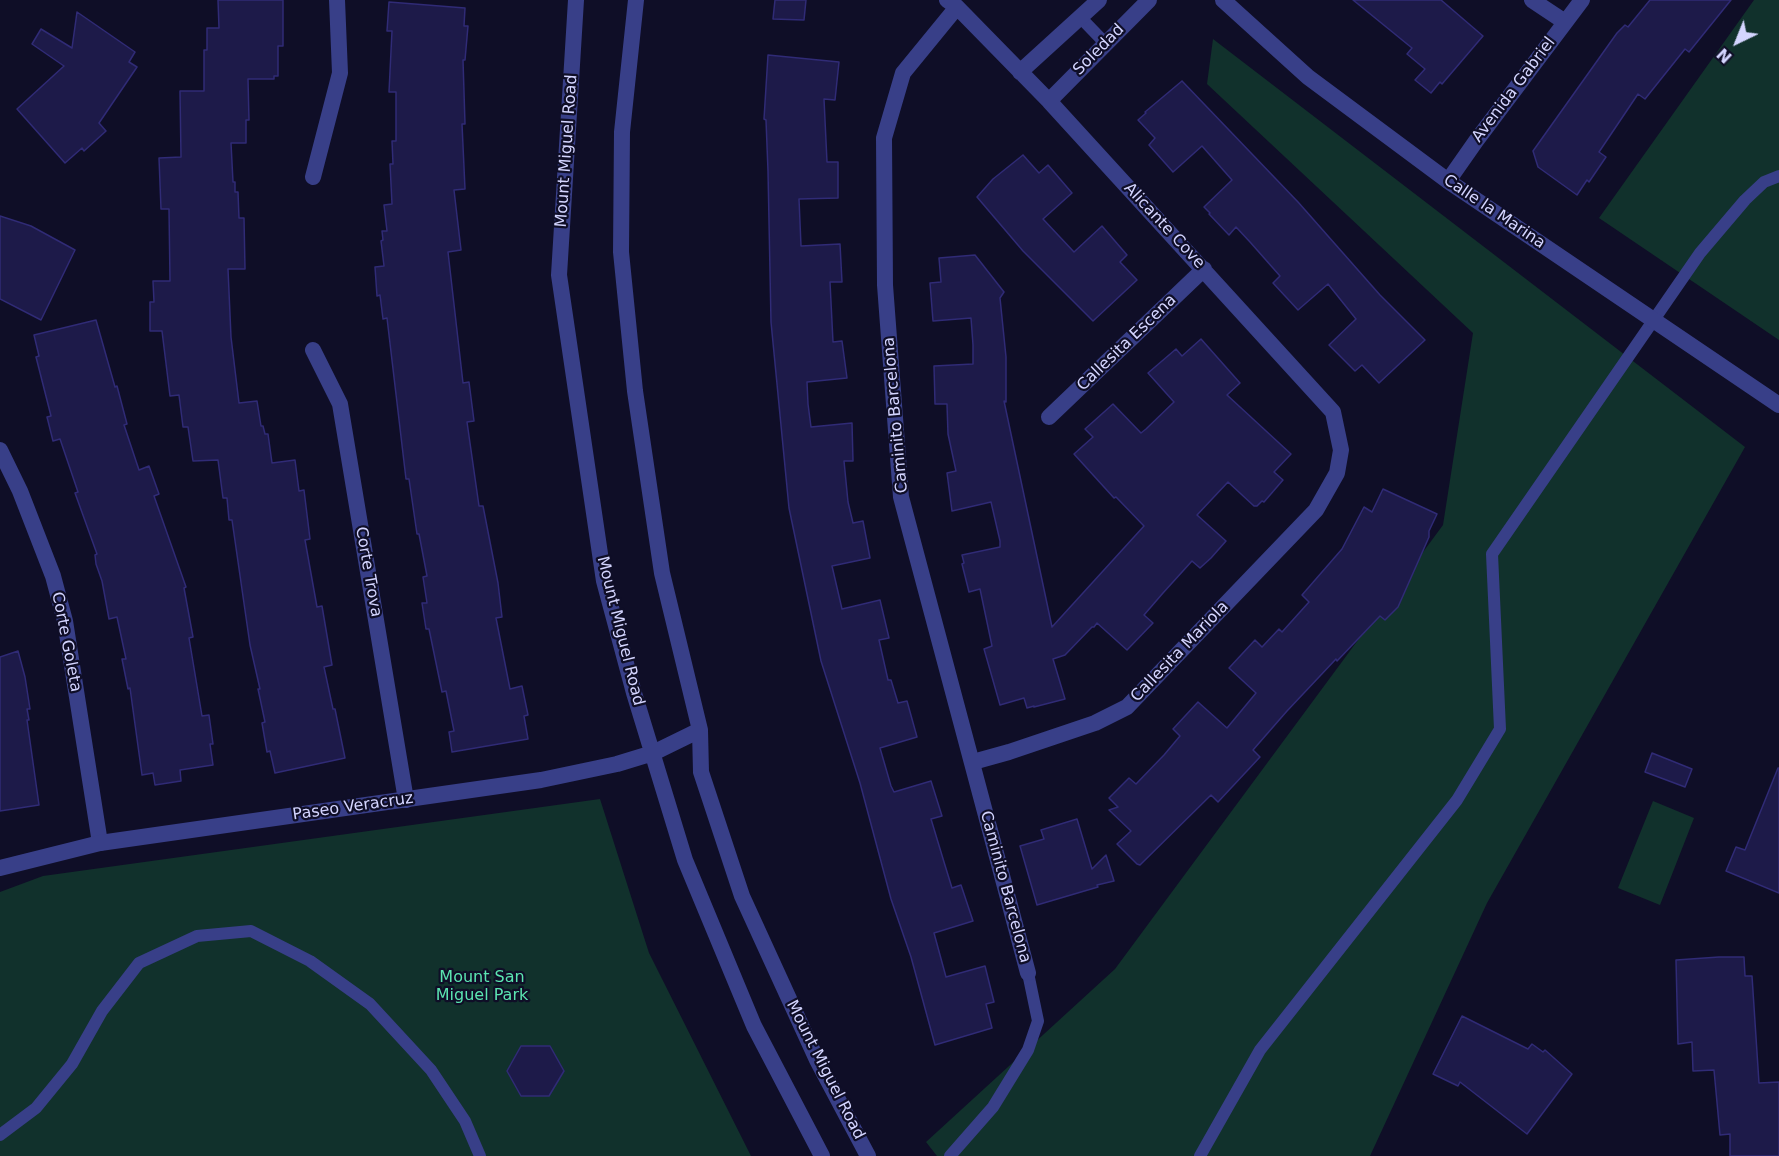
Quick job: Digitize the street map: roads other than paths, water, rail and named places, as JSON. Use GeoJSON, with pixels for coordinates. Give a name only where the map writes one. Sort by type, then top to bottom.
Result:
{"type":"FeatureCollection","features":[{"type":"Feature","properties":{"kind":"street"},"geometry":{"type":"LineString","coordinates":[[313,177],[340,73],[337,0]]}},
{"type":"Feature","properties":{"kind":"street","name":"Mount Miguel Road"},"geometry":{"type":"LineString","coordinates":[[576,0],[559,275],[604,581],[652,753],[686,860],[754,1026],[822,1156]]}},
{"type":"Feature","properties":{"kind":"street","name":"Mount Miguel Road"},"geometry":{"type":"LineString","coordinates":[[636,0],[622,132],[621,252],[634,391],[662,573],[700,730],[701,772],[742,896],[817,1060],[868,1156]]}},
{"type":"Feature","properties":{"kind":"street"},"geometry":{"type":"LineString","coordinates":[[1020,72],[1099,0]]}},
{"type":"Feature","properties":{"kind":"street","name":"Soledad"},"geometry":{"type":"LineString","coordinates":[[1049,101],[1149,0]]}},
{"type":"Feature","properties":{"kind":"street","name":"Calle la Marina"},"geometry":{"type":"LineString","coordinates":[[1223,0],[1308,77],[1448,181],[1779,405]]}},
{"type":"Feature","properties":{"kind":"street"},"geometry":{"type":"LineString","coordinates":[[1532,0],[1565,22]]}},
{"type":"Feature","properties":{"kind":"street","name":"Avenida Gabriel"},"geometry":{"type":"LineString","coordinates":[[1448,181],[1582,0]]}},
{"type":"Feature","properties":{"kind":"street","name":"Alicante Cove"},"geometry":{"type":"LineString","coordinates":[[952,4],[1049,101],[1333,412],[1341,450],[1337,473]]}},
{"type":"Feature","properties":{"kind":"street","name":"Caminito Barcelona"},"geometry":{"type":"LineString","coordinates":[[952,4],[903,73],[884,138],[885,285],[901,497],[1028,973]]}},
{"type":"Feature","properties":{"kind":"street","name":"Callesita Escena"},"geometry":{"type":"LineString","coordinates":[[1049,417],[1204,269]]}},
{"type":"Feature","properties":{"kind":"street","name":"Corte Trova"},"geometry":{"type":"LineString","coordinates":[[313,350],[340,404],[406,800]]}},
{"type":"Feature","properties":{"kind":"street","name":"Corte Goleta"},"geometry":{"type":"LineString","coordinates":[[0,450],[20,491],[53,576],[65,621],[100,843]]}},
{"type":"Feature","properties":{"kind":"street","name":"Callesita Mariola"},"geometry":{"type":"LineString","coordinates":[[973,762],[1095,723],[1127,707],[1316,510],[1337,473]]}},
{"type":"Feature","properties":{"kind":"street","name":"Paseo Veracruz"},"geometry":{"type":"LineString","coordinates":[[0,868],[100,843],[541,780],[617,764],[652,753],[700,730]]}},
{"type":"Feature","properties":{"kind":"lane"},"geometry":{"type":"LineString","coordinates":[[1080,17],[1106,44]]}},
{"type":"Feature","properties":{"kind":"lane"},"geometry":{"type":"LineString","coordinates":[[1200,1156],[1260,1050],[1457,800],[1500,729],[1492,554],[1700,253],[1745,200],[1764,182],[1779,176]]}},
{"type":"Feature","properties":{"kind":"lane"},"geometry":{"type":"LineString","coordinates":[[0,1135],[36,1108],[72,1064],[102,1011],[139,963],[197,936],[251,931],[310,961],[370,1004],[431,1070],[465,1121],[480,1156]]}},
{"type":"Feature","properties":{"kind":"lane"},"geometry":{"type":"LineString","coordinates":[[950,1156],[993,1107],[1028,1050],[1038,1020],[1028,973]]}},
{"type":"Feature","properties":{"kind":"park label","name":"Mount San Miguel Park"},"geometry":{"type":"Point","coordinates":[482,987]}}]}
